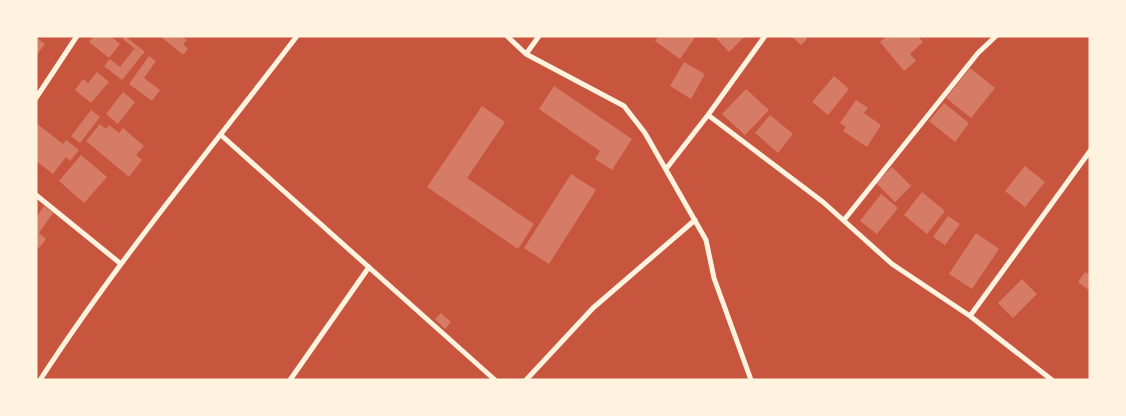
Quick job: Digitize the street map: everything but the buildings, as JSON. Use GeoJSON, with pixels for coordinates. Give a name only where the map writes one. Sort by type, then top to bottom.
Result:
{"type":"FeatureCollection","features":[{"type":"Feature","properties":{"kind":"street"},"geometry":{"type":"LineString","coordinates":[[36,98],[77,36]]}},
{"type":"Feature","properties":{"kind":"street"},"geometry":{"type":"LineString","coordinates":[[40,380],[82,317],[121,264],[297,36]]}},
{"type":"Feature","properties":{"kind":"street"},"geometry":{"type":"LineString","coordinates":[[507,36],[526,54],[624,106],[640,126],[706,240],[714,278],[752,380]]}},
{"type":"Feature","properties":{"kind":"street"},"geometry":{"type":"LineString","coordinates":[[526,54],[539,36]]}},
{"type":"Feature","properties":{"kind":"street"},"geometry":{"type":"LineString","coordinates":[[666,169],[708,115],[764,36]]}},
{"type":"Feature","properties":{"kind":"street"},"geometry":{"type":"LineString","coordinates":[[844,220],[978,53],[996,36]]}},
{"type":"Feature","properties":{"kind":"street"},"geometry":{"type":"LineString","coordinates":[[708,115],[844,220],[892,264],[970,316],[1052,380]]}},
{"type":"Feature","properties":{"kind":"street"},"geometry":{"type":"LineString","coordinates":[[221,135],[495,380]]}},
{"type":"Feature","properties":{"kind":"street"},"geometry":{"type":"LineString","coordinates":[[970,316],[1090,151]]}},
{"type":"Feature","properties":{"kind":"street"},"geometry":{"type":"LineString","coordinates":[[36,195],[121,264]]}},
{"type":"Feature","properties":{"kind":"street"},"geometry":{"type":"LineString","coordinates":[[526,380],[594,308],[695,220]]}},
{"type":"Feature","properties":{"kind":"street"},"geometry":{"type":"LineString","coordinates":[[290,380],[369,267]]}}]}
